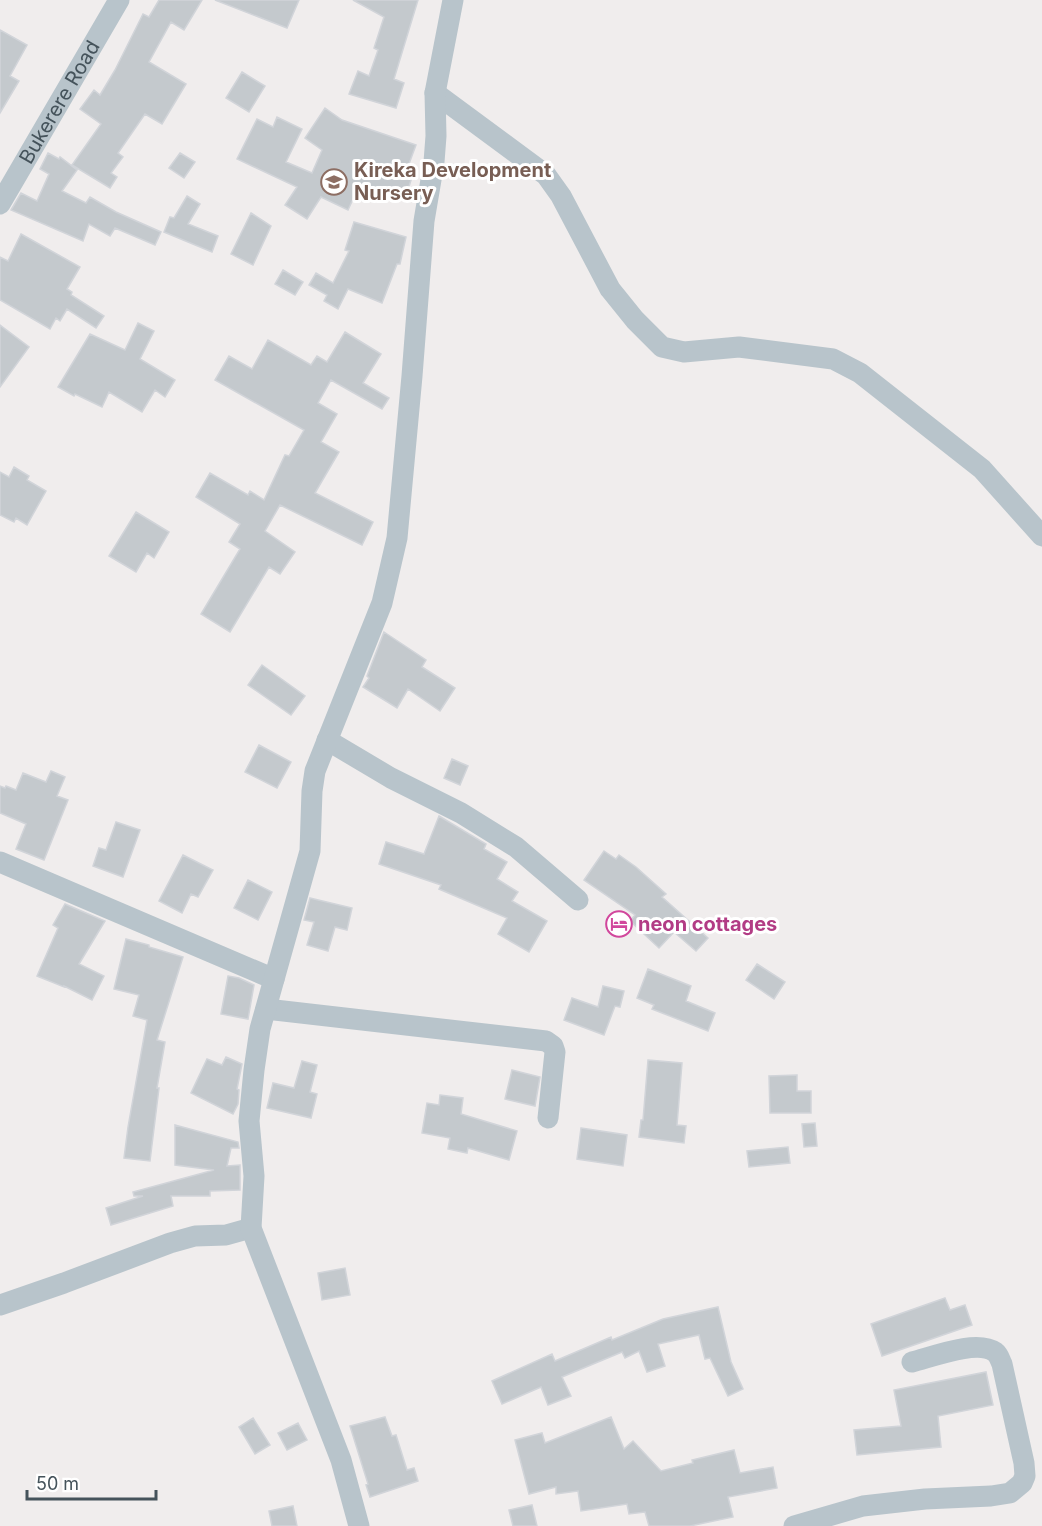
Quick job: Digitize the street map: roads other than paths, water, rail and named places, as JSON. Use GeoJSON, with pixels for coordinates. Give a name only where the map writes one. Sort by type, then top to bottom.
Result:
{"type":"FeatureCollection","features":[{"type":"Feature","properties":{"kind":"street","name":"Bukerere Road"},"geometry":{"type":"LineString","coordinates":[[0,204],[119,0]]}},
{"type":"Feature","properties":{"kind":"street"},"geometry":{"type":"LineString","coordinates":[[358,1526],[341,1460],[251,1228],[254,1176],[249,1121],[260,1029],[310,851],[315,771],[382,603],[397,538],[424,220],[434,162],[435,93],[453,0]]}},
{"type":"Feature","properties":{"kind":"street"},"geometry":{"type":"LineString","coordinates":[[435,93],[546,176],[561,196],[610,289],[662,346],[684,352],[739,348],[833,359],[860,373],[982,469],[1042,536]]}},
{"type":"Feature","properties":{"kind":"street"},"geometry":{"type":"LineString","coordinates":[[327,740],[391,778],[461,813],[516,847],[578,900]]}},
{"type":"Feature","properties":{"kind":"street"},"geometry":{"type":"LineString","coordinates":[[0,862],[274,979]]}},
{"type":"Feature","properties":{"kind":"street"},"geometry":{"type":"LineString","coordinates":[[266,1009],[546,1041],[553,1046],[555,1052],[548,1118]]}},
{"type":"Feature","properties":{"kind":"street"},"geometry":{"type":"LineString","coordinates":[[0,1305],[170,1243],[195,1236],[226,1235],[251,1228]]}},
{"type":"Feature","properties":{"kind":"street"},"geometry":{"type":"LineString","coordinates":[[794,1526],[863,1506],[1010,1493],[1022,1483],[1025,1476],[1024,1463],[998,1355],[985,1347],[970,1347],[912,1362]]}},
{"type":"Feature","properties":{"kind":"place","name":"Kireka Development Nursery"},"geometry":{"type":"Point","coordinates":[334,182]}},
{"type":"Feature","properties":{"kind":"place","name":"neon cottages"},"geometry":{"type":"Point","coordinates":[619,924]}}]}
